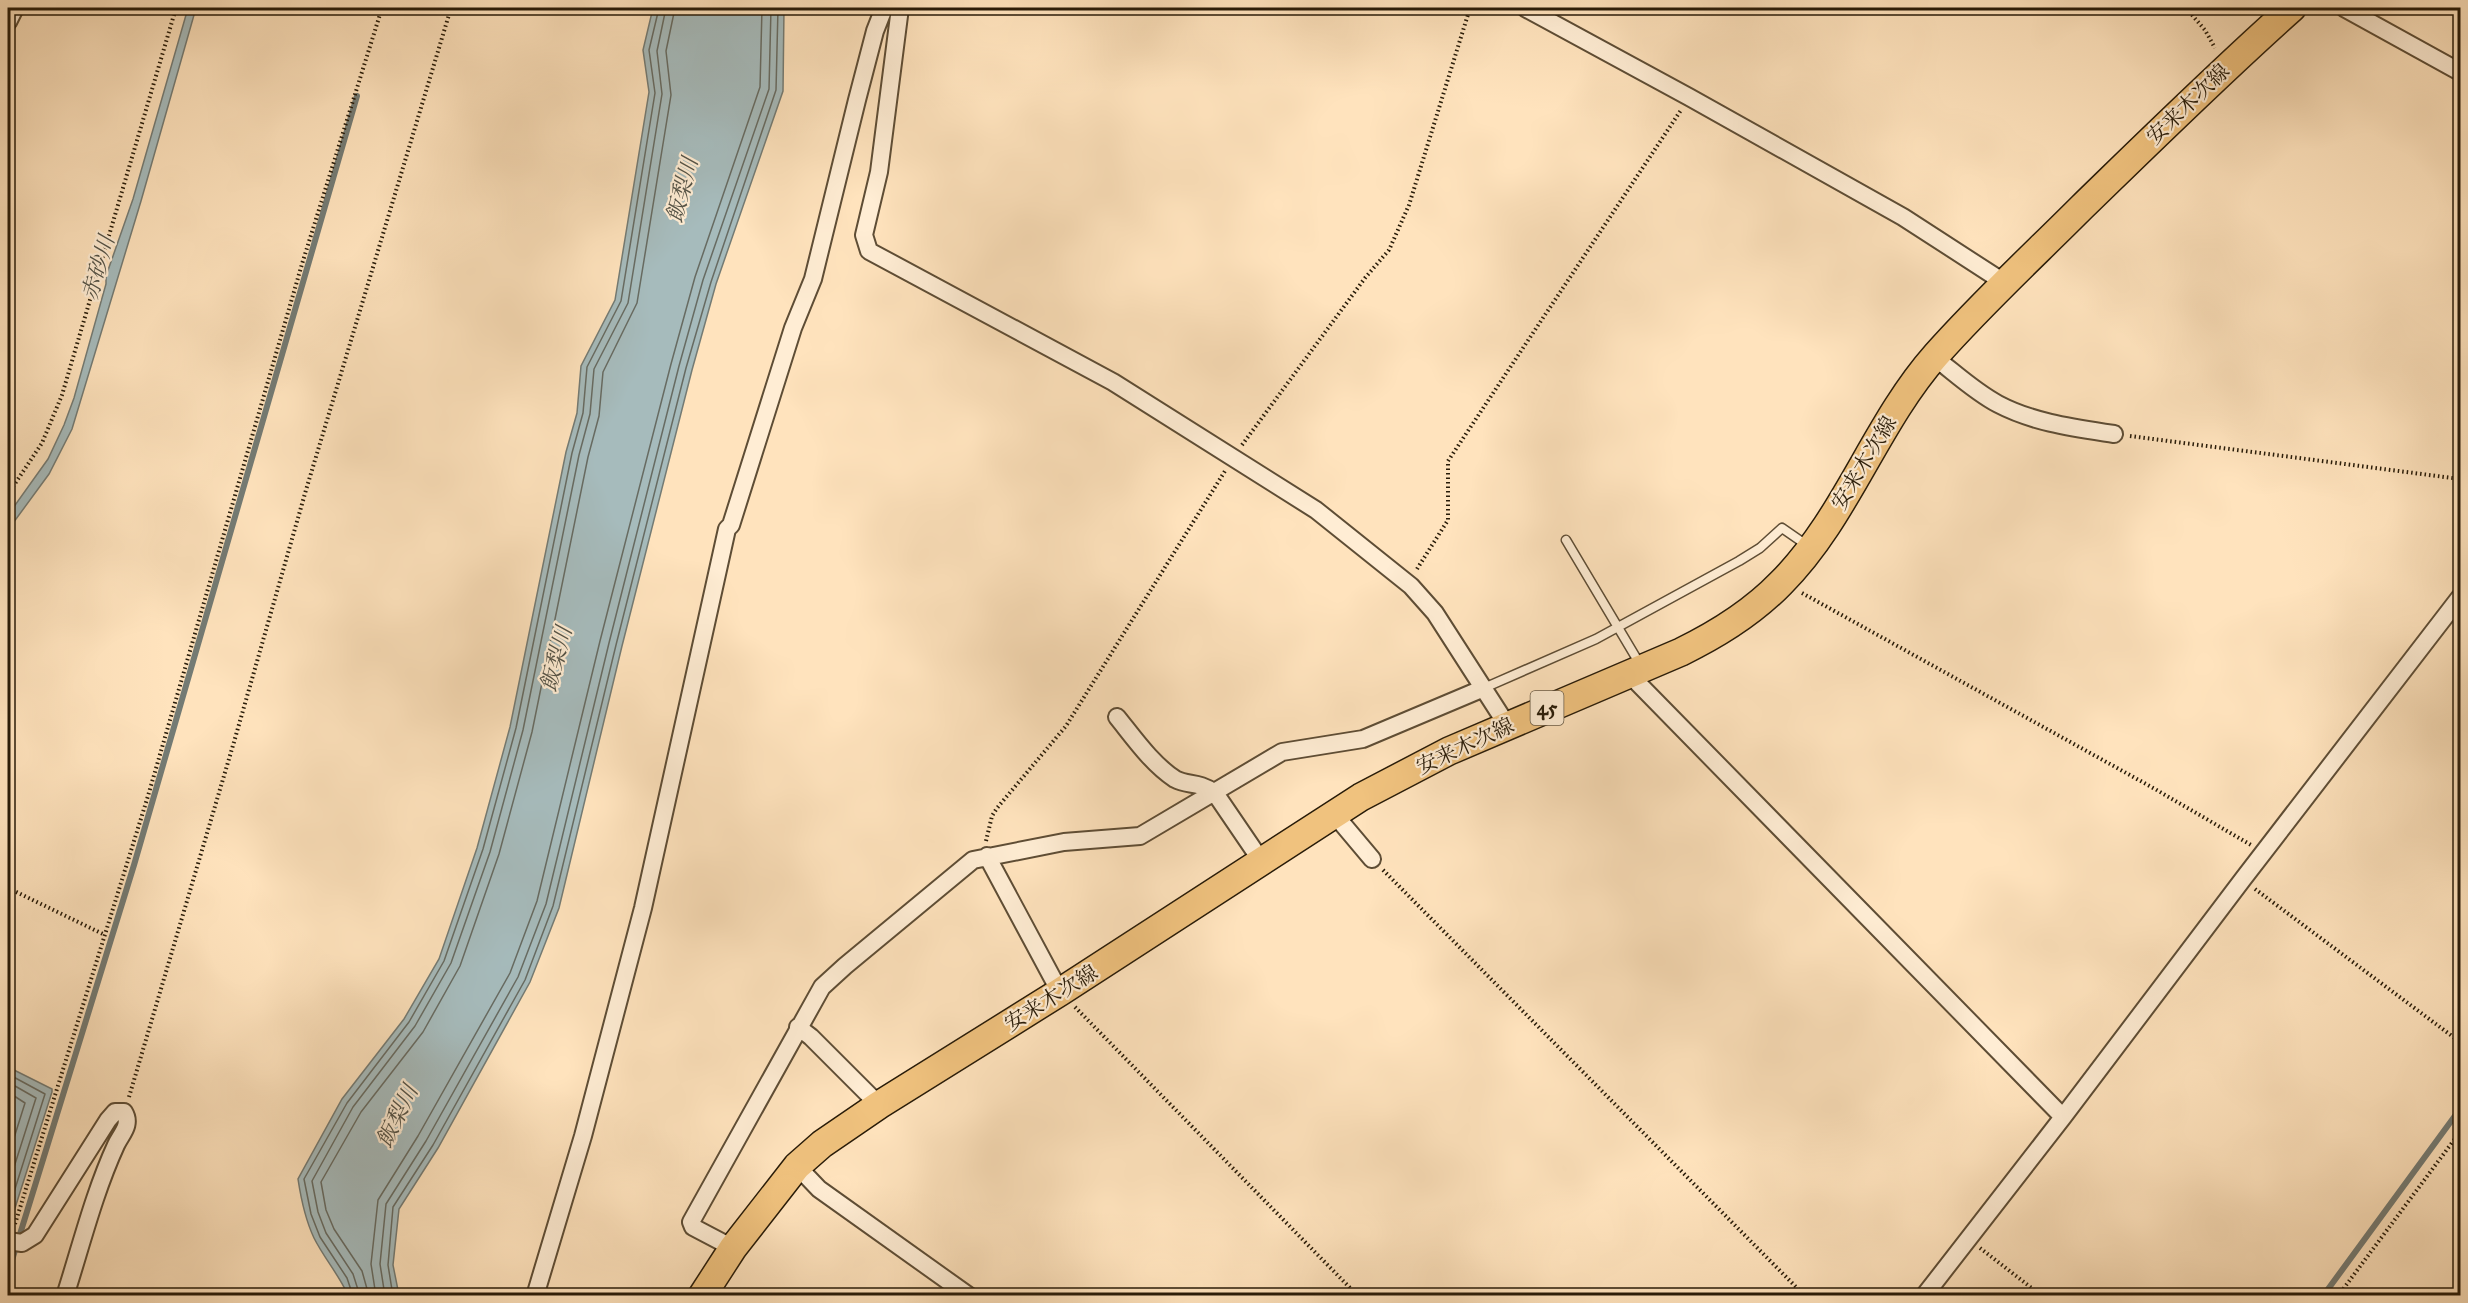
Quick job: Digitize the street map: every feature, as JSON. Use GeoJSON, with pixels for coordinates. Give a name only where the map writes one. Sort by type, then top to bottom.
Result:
{"type":"FeatureCollection","features":[{"type":"Feature","properties":{"kind":"main road","name":"安来木次線"},"geometry":{"type":"LineString","coordinates":[[702,1296],[733,1248],[797,1166],[822,1144],[879,1105],[1060,992],[1361,797],[1449,751],[1714,635],[1763,601],[1783,582],[1810,548],[1840,503],[1893,414],[1934,357],[2005,283],[2226,67],[2292,8]]}},
{"type":"Feature","properties":{"kind":"street"},"geometry":{"type":"LineString","coordinates":[[8,22],[15,8]]}},
{"type":"Feature","properties":{"kind":"street"},"geometry":{"type":"LineString","coordinates":[[535,1296],[583,1136],[643,908],[727,529],[793,328],[813,279],[860,88],[875,31],[884,8]]}},
{"type":"Feature","properties":{"kind":"street"},"geometry":{"type":"LineString","coordinates":[[900,8],[879,172],[864,235],[869,252],[1113,382],[1316,510],[1411,586],[1435,613],[1507,725]]}},
{"type":"Feature","properties":{"kind":"street"},"geometry":{"type":"LineString","coordinates":[[1525,8],[1903,217],[2005,283]]}},
{"type":"Feature","properties":{"kind":"street"},"geometry":{"type":"LineString","coordinates":[[2344,8],[2460,72]]}},
{"type":"Feature","properties":{"kind":"street"},"geometry":{"type":"LineString","coordinates":[[1934,357],[2006,408],[2049,423],[2114,434]]}},
{"type":"Feature","properties":{"kind":"street"},"geometry":{"type":"LineString","coordinates":[[1924,1296],[2460,597]]}},
{"type":"Feature","properties":{"kind":"street"},"geometry":{"type":"LineString","coordinates":[[1635,671],[2063,1117]]}},
{"type":"Feature","properties":{"kind":"street"},"geometry":{"type":"LineString","coordinates":[[733,1248],[693,1227],[691,1222],[798,1028],[828,980],[973,860],[1064,842],[1140,836],[1282,752],[1363,739],[1484,687]]}},
{"type":"Feature","properties":{"kind":"street"},"geometry":{"type":"LineString","coordinates":[[1117,717],[1163,769],[1176,779],[1204,785],[1215,793],[1262,862]]}},
{"type":"Feature","properties":{"kind":"street"},"geometry":{"type":"LineString","coordinates":[[1335,814],[1372,859]]}},
{"type":"Feature","properties":{"kind":"street"},"geometry":{"type":"LineString","coordinates":[[987,856],[1060,992]]}},
{"type":"Feature","properties":{"kind":"street"},"geometry":{"type":"LineString","coordinates":[[798,1028],[811,1037],[879,1105]]}},
{"type":"Feature","properties":{"kind":"street"},"geometry":{"type":"LineString","coordinates":[[13,1242],[29,1240],[40,1229],[108,1120],[115,1112],[124,1112],[127,1126],[112,1155],[65,1296]]}},
{"type":"Feature","properties":{"kind":"street"},"geometry":{"type":"LineString","coordinates":[[797,1166],[819,1189],[969,1296]]}},
{"type":"Feature","properties":{"kind":"lane"},"geometry":{"type":"LineString","coordinates":[[1484,687],[1572,650],[1617,628],[1739,561],[1760,548],[1782,528],[1810,548]]}},
{"type":"Feature","properties":{"kind":"lane"},"geometry":{"type":"LineString","coordinates":[[1566,540],[1617,628],[1635,671]]}},
{"type":"Feature","properties":{"kind":"path"},"geometry":{"type":"LineString","coordinates":[[8,494],[42,443],[62,395],[176,8]]}},
{"type":"Feature","properties":{"kind":"path"},"geometry":{"type":"LineString","coordinates":[[13,1242],[158,762],[308,244],[382,8]]}},
{"type":"Feature","properties":{"kind":"path"},"geometry":{"type":"LineString","coordinates":[[124,1112],[450,8]]}},
{"type":"Feature","properties":{"kind":"path"},"geometry":{"type":"LineString","coordinates":[[987,856],[986,842],[992,816],[997,808],[1066,726],[1233,457],[1365,278],[1389,250],[1413,194],[1470,8]]}},
{"type":"Feature","properties":{"kind":"path"},"geometry":{"type":"LineString","coordinates":[[2186,8],[2205,30],[2226,67]]}},
{"type":"Feature","properties":{"kind":"path"},"geometry":{"type":"LineString","coordinates":[[1411,586],[1419,564],[1448,520],[1448,461],[1689,97]]}},
{"type":"Feature","properties":{"kind":"path"},"geometry":{"type":"LineString","coordinates":[[2114,434],[2460,479]]}},
{"type":"Feature","properties":{"kind":"path"},"geometry":{"type":"LineString","coordinates":[[1783,582],[2250,844]]}},
{"type":"Feature","properties":{"kind":"path"},"geometry":{"type":"LineString","coordinates":[[1372,859],[1805,1296]]}},
{"type":"Feature","properties":{"kind":"path"},"geometry":{"type":"LineString","coordinates":[[2242,879],[2460,1042]]}},
{"type":"Feature","properties":{"kind":"path"},"geometry":{"type":"LineString","coordinates":[[8,888],[105,935]]}},
{"type":"Feature","properties":{"kind":"path"},"geometry":{"type":"LineString","coordinates":[[1060,992],[1358,1296]]}},
{"type":"Feature","properties":{"kind":"path"},"geometry":{"type":"LineString","coordinates":[[2338,1296],[2460,1132]]}},
{"type":"Feature","properties":{"kind":"path"},"geometry":{"type":"LineString","coordinates":[[1968,1238],[2042,1296]]}},
{"type":"Feature","properties":{"kind":"water"},"geometry":{"type":"Polygon","coordinates":[[[188,8],[196,8],[72,429],[49,474],[8,530],[8,515],[48,459],[74,398],[106,284],[106,276],[133,199],[188,8]]]}},
{"type":"Feature","properties":{"kind":"water","name":"飯梨川"},"geometry":{"type":"Polygon","coordinates":[[[653,8],[784,8],[783,91],[716,284],[692,370],[559,908],[530,982],[438,1148],[399,1209],[393,1265],[399,1295],[348,1295],[311,1231],[298,1179],[342,1099],[404,1019],[439,959],[477,848],[510,727],[566,452],[577,413],[581,366],[615,300],[649,92],[643,50],[653,8]]]}},
{"type":"Feature","properties":{"kind":"water"},"geometry":{"type":"Polygon","coordinates":[[[8,1067],[52,1089],[52,1092],[8,1230],[8,1067]]]}},
{"type":"Feature","properties":{"kind":"waterway"},"geometry":{"type":"LineString","coordinates":[[8,1273],[134,865],[357,96]]}},
{"type":"Feature","properties":{"kind":"waterway"},"geometry":{"type":"LineString","coordinates":[[2323,1296],[2460,1109]]}},
{"type":"Feature","properties":{"kind":"water label","name":"赤砂川"},"geometry":{"type":"Point","coordinates":[98,268]}}]}
